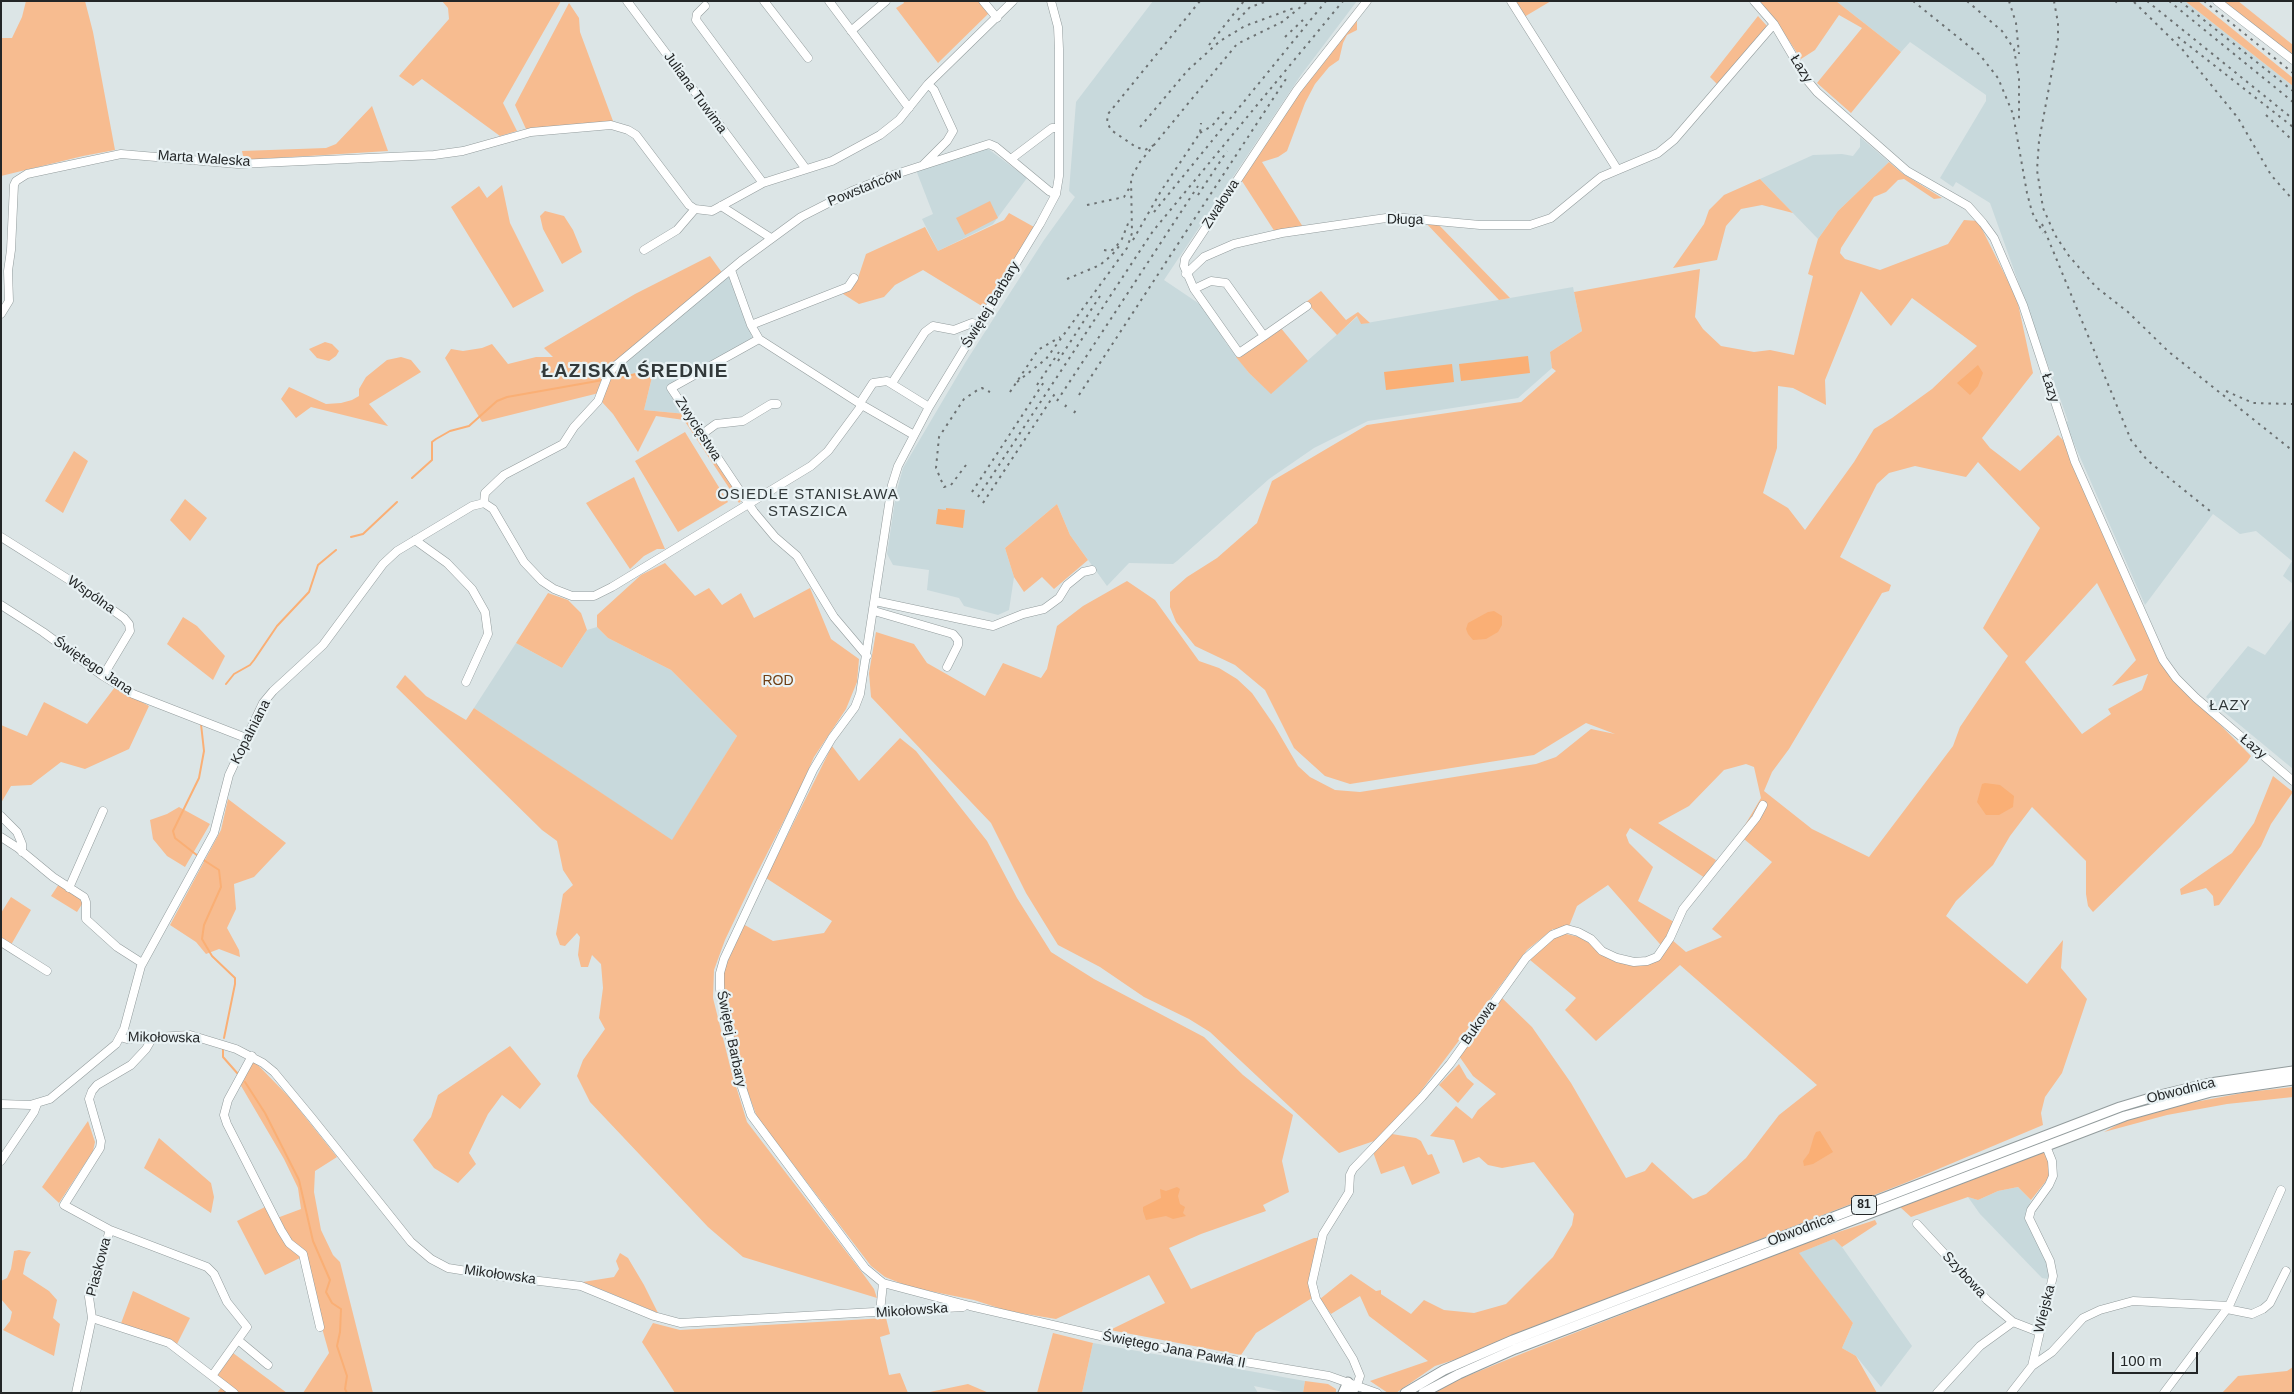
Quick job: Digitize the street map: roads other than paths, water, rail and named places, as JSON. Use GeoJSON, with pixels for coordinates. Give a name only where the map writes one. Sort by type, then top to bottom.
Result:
{"type":"FeatureCollection","features":[{"type":"Feature","properties":{"kind":"main road","name":"Obwodnica"},"geometry":{"type":"LineString","coordinates":[[1405,1393],[1444,1370],[1513,1340],[2120,1107],[2210,1083],[2293,1071]]}},
{"type":"Feature","properties":{"kind":"main road","name":"Obwodnica"},"geometry":{"type":"LineString","coordinates":[[1423,1393],[1459,1374],[1515,1349],[2125,1116],[2171,1102],[2245,1086],[2293,1080]]}},
{"type":"Feature","properties":{"kind":"main road"},"geometry":{"type":"LineString","coordinates":[[1344,1393],[1348,1382]]}},
{"type":"Feature","properties":{"kind":"main road"},"geometry":{"type":"LineString","coordinates":[[1350,1393],[1357,1386]]}},
{"type":"Feature","properties":{"kind":"street","name":"Juliana Tuwima"},"geometry":{"type":"LineString","coordinates":[[627,1],[764,183]]}},
{"type":"Feature","properties":{"kind":"street"},"geometry":{"type":"LineString","coordinates":[[764,1],[808,58]]}},
{"type":"Feature","properties":{"kind":"street"},"geometry":{"type":"LineString","coordinates":[[829,1],[910,108]]}},
{"type":"Feature","properties":{"kind":"street"},"geometry":{"type":"LineString","coordinates":[[851,31],[886,1]]}},
{"type":"Feature","properties":{"kind":"street"},"geometry":{"type":"LineString","coordinates":[[983,1],[997,18]]}},
{"type":"Feature","properties":{"kind":"street"},"geometry":{"type":"LineString","coordinates":[[644,250],[676,230],[695,209],[712,211],[764,183],[832,161],[859,148],[893,125],[1013,1]]}},
{"type":"Feature","properties":{"kind":"street","name":"Świętej Barbary"},"geometry":{"type":"LineString","coordinates":[[970,1306],[883,1283],[865,1268],[751,1115],[737,1072],[720,989],[720,973],[724,959],[751,899],[814,770],[832,738],[855,707],[860,694],[892,485],[898,466],[929,407],[1056,194],[1059,176],[1056,128],[1059,49],[1058,27],[1051,1]]}},
{"type":"Feature","properties":{"kind":"street","name":"Zwałowa"},"geometry":{"type":"LineString","coordinates":[[1186,274],[1185,259],[1227,195],[1297,90],[1367,1]]}},
{"type":"Feature","properties":{"kind":"street"},"geometry":{"type":"LineString","coordinates":[[1511,1],[1617,170]]}},
{"type":"Feature","properties":{"kind":"street","name":"Łazy"},"geometry":{"type":"LineString","coordinates":[[1754,1],[1774,24],[1807,80],[1839,113],[1907,171],[1968,206],[1994,238],[2023,305],[2074,462],[2163,660],[2176,678],[2196,698],[2293,781]]}},
{"type":"Feature","properties":{"kind":"street"},"geometry":{"type":"LineString","coordinates":[[2217,1],[2293,60]]}},
{"type":"Feature","properties":{"kind":"street"},"geometry":{"type":"LineString","coordinates":[[705,6],[697,14],[696,20],[806,169]]}},
{"type":"Feature","properties":{"kind":"street","name":"Długa"},"geometry":{"type":"LineString","coordinates":[[1186,274],[1204,257],[1234,244],[1282,233],[1393,217],[1480,225],[1530,225],[1552,218],[1601,177],[1658,153],[1674,140],[1774,24]]}},
{"type":"Feature","properties":{"kind":"street"},"geometry":{"type":"LineString","coordinates":[[922,166],[947,141],[953,131],[931,87]]}},
{"type":"Feature","properties":{"kind":"street","name":"Marta Waleska"},"geometry":{"type":"LineString","coordinates":[[1,314],[9,301],[8,271],[11,250],[14,185],[16,180],[27,174],[121,154],[238,164],[434,155],[463,151],[531,132],[611,125],[628,130],[644,144],[682,199],[695,209]]}},
{"type":"Feature","properties":{"kind":"street"},"geometry":{"type":"LineString","coordinates":[[1011,159],[1056,128]]}},
{"type":"Feature","properties":{"kind":"street","name":"Powstańców"},"geometry":{"type":"LineString","coordinates":[[484,503],[485,493],[504,475],[563,444],[574,427],[598,401],[614,367],[731,270],[801,217],[832,201],[890,176],[989,144],[1056,194]]}},
{"type":"Feature","properties":{"kind":"street"},"geometry":{"type":"LineString","coordinates":[[721,206],[771,238]]}},
{"type":"Feature","properties":{"kind":"street"},"geometry":{"type":"LineString","coordinates":[[731,270],[751,325],[759,339],[861,404],[914,435]]}},
{"type":"Feature","properties":{"kind":"street"},"geometry":{"type":"LineString","coordinates":[[1186,274],[1194,289],[1239,353],[1308,306]]}},
{"type":"Feature","properties":{"kind":"street"},"geometry":{"type":"LineString","coordinates":[[751,325],[848,286],[854,278]]}},
{"type":"Feature","properties":{"kind":"street"},"geometry":{"type":"LineString","coordinates":[[1194,289],[1211,281],[1226,283],[1264,336]]}},
{"type":"Feature","properties":{"kind":"street"},"geometry":{"type":"LineString","coordinates":[[892,383],[924,332],[933,326],[954,330],[972,323],[980,324]]}},
{"type":"Feature","properties":{"kind":"street","name":"Zwycięstwa"},"geometry":{"type":"LineString","coordinates":[[759,339],[671,388],[748,504],[775,537],[797,556],[834,618],[867,656]]}},
{"type":"Feature","properties":{"kind":"street"},"geometry":{"type":"LineString","coordinates":[[484,503],[493,509],[524,562],[533,573],[554,589],[572,596],[594,596],[811,466],[828,451],[861,404],[873,383],[882,381],[892,383],[929,407]]}},
{"type":"Feature","properties":{"kind":"street"},"geometry":{"type":"LineString","coordinates":[[701,435],[716,424],[743,421],[771,404],[777,404]]}},
{"type":"Feature","properties":{"kind":"street","name":"Kopalniana"},"geometry":{"type":"LineString","coordinates":[[120,1037],[142,963],[219,821],[227,783],[246,738],[268,696],[323,645],[383,564],[397,551],[472,506],[484,503]]}},
{"type":"Feature","properties":{"kind":"street","name":"Wspólna"},"geometry":{"type":"LineString","coordinates":[[1,537],[71,581],[124,618],[129,624],[130,631],[103,676]]}},
{"type":"Feature","properties":{"kind":"street"},"geometry":{"type":"LineString","coordinates":[[415,540],[447,563],[472,589],[485,612],[488,634],[466,682]]}},
{"type":"Feature","properties":{"kind":"street"},"geometry":{"type":"LineString","coordinates":[[875,601],[993,626],[1023,614],[1044,609],[1055,602],[1067,584],[1083,572],[1092,570]]}},
{"type":"Feature","properties":{"kind":"street","name":"Świętego Jana"},"geometry":{"type":"LineString","coordinates":[[1,605],[44,632],[103,676],[133,694],[246,738]]}},
{"type":"Feature","properties":{"kind":"street"},"geometry":{"type":"LineString","coordinates":[[874,611],[954,634],[958,640],[958,645],[947,667]]}},
{"type":"Feature","properties":{"kind":"street"},"geometry":{"type":"LineString","coordinates":[[852,640],[863,638],[871,632]]}},
{"type":"Feature","properties":{"kind":"street","name":"Bukowa"},"geometry":{"type":"LineString","coordinates":[[1358,1372],[1345,1346],[1316,1299],[1312,1283],[1323,1234],[1349,1192],[1350,1175],[1353,1169],[1422,1097],[1450,1064],[1526,958],[1552,934],[1567,929],[1578,932],[1602,950],[1617,958],[1634,962],[1646,961],[1657,957],[1670,938],[1683,909],[1756,818],[1763,805]]}},
{"type":"Feature","properties":{"kind":"street"},"geometry":{"type":"LineString","coordinates":[[69,888],[103,811]]}},
{"type":"Feature","properties":{"kind":"street"},"geometry":{"type":"LineString","coordinates":[[1,816],[17,832],[22,848]]}},
{"type":"Feature","properties":{"kind":"street"},"geometry":{"type":"LineString","coordinates":[[1,837],[22,848],[69,888],[84,897],[86,902],[86,919],[116,947],[142,963]]}},
{"type":"Feature","properties":{"kind":"street"},"geometry":{"type":"LineString","coordinates":[[1,942],[47,971]]}},
{"type":"Feature","properties":{"kind":"street","name":"Mikołowska"},"geometry":{"type":"LineString","coordinates":[[1,1104],[37,1104],[58,1093],[111,1049],[120,1037],[127,1039],[190,1035],[206,1038],[252,1056],[274,1072],[411,1242],[431,1259],[448,1268],[582,1286],[654,1316],[680,1323],[970,1306]]}},
{"type":"Feature","properties":{"kind":"street"},"geometry":{"type":"LineString","coordinates":[[153,1037],[146,1049],[131,1065],[97,1085],[92,1092],[89,1099],[101,1141],[100,1148],[64,1205],[110,1230],[207,1267],[214,1274],[227,1302],[248,1327],[212,1376]]}},
{"type":"Feature","properties":{"kind":"street"},"geometry":{"type":"LineString","coordinates":[[252,1056],[228,1100],[224,1115],[281,1230],[289,1243],[304,1254],[320,1327]]}},
{"type":"Feature","properties":{"kind":"street"},"geometry":{"type":"LineString","coordinates":[[1,1161],[34,1112],[37,1104]]}},
{"type":"Feature","properties":{"kind":"street","name":"Wiejska"},"geometry":{"type":"LineString","coordinates":[[2032,1366],[2053,1276],[2053,1269],[2029,1218],[2031,1210],[2049,1185],[2053,1176],[2052,1161],[2046,1146]]}},
{"type":"Feature","properties":{"kind":"street"},"geometry":{"type":"LineString","coordinates":[[2164,1393],[2228,1308],[2282,1190]]}},
{"type":"Feature","properties":{"kind":"street","name":"Szybowa"},"geometry":{"type":"LineString","coordinates":[[1917,1224],[1987,1300],[2013,1322],[2039,1332]]}},
{"type":"Feature","properties":{"kind":"street","name":"Piaskowa"},"geometry":{"type":"LineString","coordinates":[[76,1393],[92,1318],[89,1297],[110,1230]]}},
{"type":"Feature","properties":{"kind":"street","name":"Wiejska"},"geometry":{"type":"LineString","coordinates":[[2011,1393],[2032,1366],[2052,1352],[2083,1318],[2100,1310],[2133,1301],[2228,1308],[2252,1314],[2270,1303],[2286,1271]]}},
{"type":"Feature","properties":{"kind":"street"},"geometry":{"type":"LineString","coordinates":[[880,1312],[883,1283]]}},
{"type":"Feature","properties":{"kind":"street","name":"Świętego Jana Pawła II"},"geometry":{"type":"LineString","coordinates":[[970,1306],[1132,1343],[1330,1376],[1377,1393]]}},
{"type":"Feature","properties":{"kind":"street"},"geometry":{"type":"LineString","coordinates":[[92,1318],[169,1344],[234,1393]]}},
{"type":"Feature","properties":{"kind":"street"},"geometry":{"type":"LineString","coordinates":[[1937,1393],[1980,1346],[2013,1322]]}},
{"type":"Feature","properties":{"kind":"street"},"geometry":{"type":"LineString","coordinates":[[238,1340],[268,1365]]}},
{"type":"Feature","properties":{"kind":"street"},"geometry":{"type":"LineString","coordinates":[[1348,1382],[1358,1372]]}},
{"type":"Feature","properties":{"kind":"street"},"geometry":{"type":"LineString","coordinates":[[1357,1386],[1360,1380],[1358,1372]]}},
{"type":"Feature","properties":{"kind":"waterway"},"geometry":{"type":"LineString","coordinates":[[610,379],[647,372]]}},
{"type":"Feature","properties":{"kind":"waterway"},"geometry":{"type":"LineString","coordinates":[[412,478],[432,460],[432,442],[450,431],[469,426],[497,401],[507,397],[603,380]]}},
{"type":"Feature","properties":{"kind":"waterway"},"geometry":{"type":"LineString","coordinates":[[351,537],[363,534],[397,502]]}},
{"type":"Feature","properties":{"kind":"waterway"},"geometry":{"type":"LineString","coordinates":[[226,684],[234,674],[250,665],[277,626],[309,592],[318,565],[336,550]]}},
{"type":"Feature","properties":{"kind":"waterway"},"geometry":{"type":"LineString","coordinates":[[198,856],[175,838],[173,831],[199,778],[204,751],[201,724]]}},
{"type":"Feature","properties":{"kind":"waterway"},"geometry":{"type":"LineString","coordinates":[[202,859],[219,870],[221,887],[204,925],[202,939],[212,956],[235,978],[224,1038]]}},
{"type":"Feature","properties":{"kind":"waterway"},"geometry":{"type":"LineString","coordinates":[[223,1049],[223,1057],[238,1074]]}},
{"type":"Feature","properties":{"kind":"waterway"},"geometry":{"type":"LineString","coordinates":[[245,1082],[265,1113],[299,1180],[313,1241],[330,1280],[326,1292],[332,1303],[341,1309],[337,1346],[347,1376],[345,1389],[347,1393]]}},
{"type":"Feature","properties":{"kind":"railway"},"geometry":{"type":"LineString","coordinates":[[1154,145],[1145,150],[1136,147],[1111,130],[1107,122],[1108,114],[1200,1]]}},
{"type":"Feature","properties":{"kind":"railway"},"geometry":{"type":"LineString","coordinates":[[1209,45],[1244,1]]}},
{"type":"Feature","properties":{"kind":"railway"},"geometry":{"type":"LineString","coordinates":[[1238,20],[1250,7],[1268,1]]}},
{"type":"Feature","properties":{"kind":"railway"},"geometry":{"type":"LineString","coordinates":[[1017,382],[1046,359],[1127,248],[1132,233],[1131,178],[1140,162],[1237,44],[1282,22],[1308,1]]}},
{"type":"Feature","properties":{"kind":"railway"},"geometry":{"type":"LineString","coordinates":[[1154,212],[1326,1]]}},
{"type":"Feature","properties":{"kind":"railway"},"geometry":{"type":"LineString","coordinates":[[978,497],[1153,231],[1343,1]]}},
{"type":"Feature","properties":{"kind":"railway"},"geometry":{"type":"LineString","coordinates":[[1913,1],[1980,55],[1998,78],[2013,114],[2032,212],[2043,233]]}},
{"type":"Feature","properties":{"kind":"railway"},"geometry":{"type":"LineString","coordinates":[[1967,1],[2002,31],[2014,49],[2019,79],[2019,121]]}},
{"type":"Feature","properties":{"kind":"railway"},"geometry":{"type":"LineString","coordinates":[[2009,1],[2016,23],[2019,54]]}},
{"type":"Feature","properties":{"kind":"railway"},"geometry":{"type":"LineString","coordinates":[[2054,1],[2058,23],[2058,39],[2039,141],[2037,170],[2043,208],[2055,235],[2069,256],[2096,287],[2128,312],[2169,352],[2293,451]]}},
{"type":"Feature","properties":{"kind":"railway"},"geometry":{"type":"LineString","coordinates":[[2115,1],[2120,5]]}},
{"type":"Feature","properties":{"kind":"railway"},"geometry":{"type":"LineString","coordinates":[[2147,1],[2293,119]]}},
{"type":"Feature","properties":{"kind":"railway"},"geometry":{"type":"LineString","coordinates":[[2169,1],[2293,102]]}},
{"type":"Feature","properties":{"kind":"railway"},"geometry":{"type":"LineString","coordinates":[[2180,1],[2293,91]]}},
{"type":"Feature","properties":{"kind":"railway"},"geometry":{"type":"LineString","coordinates":[[2204,1],[2293,73]]}},
{"type":"Feature","properties":{"kind":"railway"},"geometry":{"type":"LineString","coordinates":[[2134,2],[2182,49],[2238,118],[2271,175],[2293,200]]}},
{"type":"Feature","properties":{"kind":"railway"},"geometry":{"type":"LineString","coordinates":[[1140,127],[1188,70],[1220,41],[1245,26],[1294,8]]}},
{"type":"Feature","properties":{"kind":"railway"},"geometry":{"type":"LineString","coordinates":[[1285,37],[1303,20]]}},
{"type":"Feature","properties":{"kind":"railway"},"geometry":{"type":"LineString","coordinates":[[2178,37],[2293,127]]}},
{"type":"Feature","properties":{"kind":"railway"},"geometry":{"type":"LineString","coordinates":[[1079,395],[1286,79]]}},
{"type":"Feature","properties":{"kind":"railway"},"geometry":{"type":"LineString","coordinates":[[1200,133],[1212,126],[1225,110]]}},
{"type":"Feature","properties":{"kind":"railway"},"geometry":{"type":"LineString","coordinates":[[2266,115],[2293,141]]}},
{"type":"Feature","properties":{"kind":"railway"},"geometry":{"type":"LineString","coordinates":[[1133,240],[1161,191],[1200,133],[1201,123]]}},
{"type":"Feature","properties":{"kind":"railway"},"geometry":{"type":"LineString","coordinates":[[1198,195],[1227,151]]}},
{"type":"Feature","properties":{"kind":"railway"},"geometry":{"type":"LineString","coordinates":[[1087,205],[1124,197],[1131,185]]}},
{"type":"Feature","properties":{"kind":"railway"},"geometry":{"type":"LineString","coordinates":[[1057,401],[1198,186]]}},
{"type":"Feature","properties":{"kind":"railway"},"geometry":{"type":"LineString","coordinates":[[1104,250],[1110,251],[1114,249],[1122,239],[1129,221]]}},
{"type":"Feature","properties":{"kind":"railway"},"geometry":{"type":"LineString","coordinates":[[2042,224],[2131,440],[2147,460],[2210,511]]}},
{"type":"Feature","properties":{"kind":"railway"},"geometry":{"type":"LineString","coordinates":[[1067,279],[1100,265],[1120,245]]}},
{"type":"Feature","properties":{"kind":"railway"},"geometry":{"type":"LineString","coordinates":[[1058,361],[1100,296]]}},
{"type":"Feature","properties":{"kind":"railway"},"geometry":{"type":"LineString","coordinates":[[1010,392],[1038,350],[1060,337]]}},
{"type":"Feature","properties":{"kind":"railway"},"geometry":{"type":"LineString","coordinates":[[1037,385],[1059,352]]}},
{"type":"Feature","properties":{"kind":"railway"},"geometry":{"type":"LineString","coordinates":[[972,492],[1044,382]]}},
{"type":"Feature","properties":{"kind":"railway"},"geometry":{"type":"LineString","coordinates":[[966,465],[951,485],[944,487],[936,468],[939,437],[964,399],[982,388],[990,392]]}},
{"type":"Feature","properties":{"kind":"railway"},"geometry":{"type":"LineString","coordinates":[[2226,391],[2253,403],[2293,404]]}},
{"type":"Feature","properties":{"kind":"railway"},"geometry":{"type":"LineString","coordinates":[[983,503],[1056,392]]}},
{"type":"Feature","properties":{"kind":"district","name":"ŁAZISKA ŚREDNIE"},"geometry":{"type":"Point","coordinates":[635,372]}},
{"type":"Feature","properties":{"kind":"district","name":"OSIEDLE STANISŁAWA STASZICA"},"geometry":{"type":"Point","coordinates":[808,504]}},
{"type":"Feature","properties":{"kind":"district","name":"ŁAZY"},"geometry":{"type":"Point","coordinates":[2230,706]}},
{"type":"Feature","properties":{"kind":"park label","name":"ROD"},"geometry":{"type":"Point","coordinates":[778,681]}}]}
